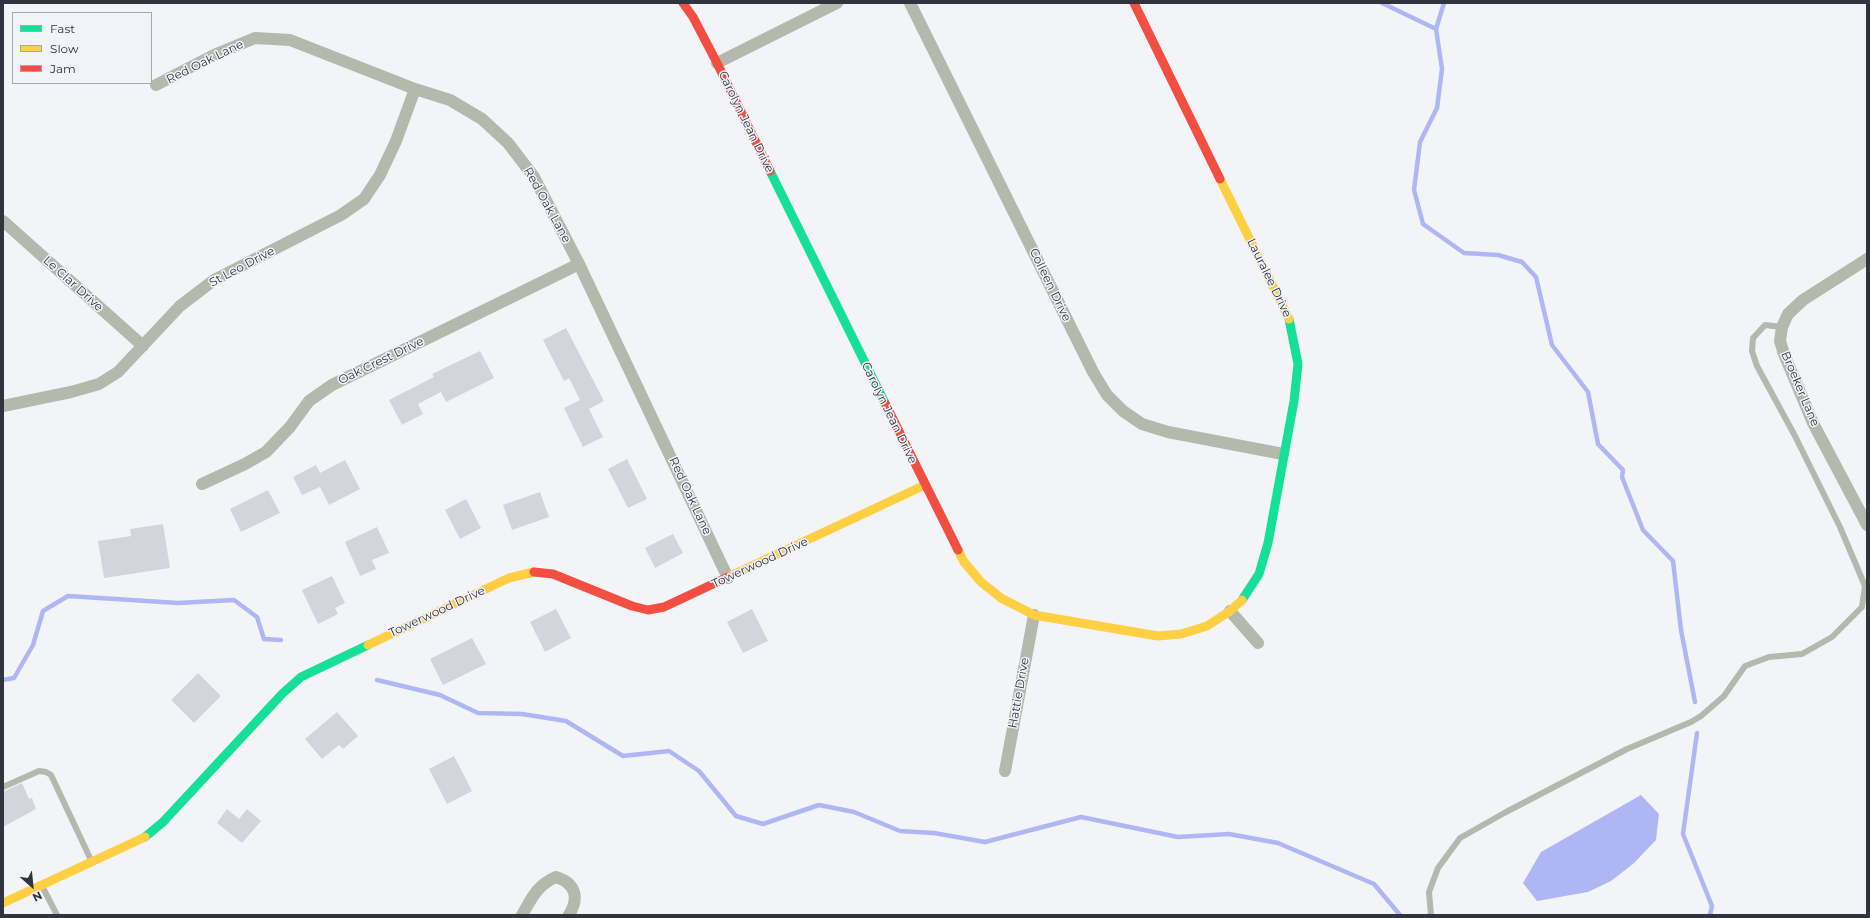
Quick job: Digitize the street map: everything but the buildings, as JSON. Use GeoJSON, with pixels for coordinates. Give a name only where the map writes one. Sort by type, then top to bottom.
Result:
{"type":"FeatureCollection","features":[{"type":"Feature","properties":{"kind":"street","name":"Carolyn Jean Drive"},"geometry":{"type":"LineString","coordinates":[[683,3],[693,17],[717,63],[964,562],[981,582],[1001,598],[1034,615],[1158,636],[1181,634],[1208,626],[1230,612]]}},
{"type":"Feature","properties":{"kind":"street"},"geometry":{"type":"LineString","coordinates":[[717,63],[837,3]]}},
{"type":"Feature","properties":{"kind":"street","name":"Colleen Drive"},"geometry":{"type":"LineString","coordinates":[[910,3],[1093,372],[1107,395],[1123,410],[1142,424],[1168,432],[1283,454]]}},
{"type":"Feature","properties":{"kind":"street","name":"Lauralee Drive"},"geometry":{"type":"LineString","coordinates":[[1134,3],[1290,321],[1298,364],[1294,401],[1283,454],[1268,543],[1259,574],[1245,597],[1230,612]]}},
{"type":"Feature","properties":{"kind":"street","name":"Red Oak Lane"},"geometry":{"type":"LineString","coordinates":[[156,86],[214,55],[255,38],[290,40],[415,89],[450,100],[482,120],[508,143],[534,177],[579,264],[728,578]]}},
{"type":"Feature","properties":{"kind":"street","name":"St Leo Drive"},"geometry":{"type":"LineString","coordinates":[[3,406],[71,392],[99,384],[118,372],[180,306],[214,280],[341,215],[364,199],[383,168],[396,141],[415,89]]}},
{"type":"Feature","properties":{"kind":"street","name":"Le Clar Drive"},"geometry":{"type":"LineString","coordinates":[[3,221],[143,346]]}},
{"type":"Feature","properties":{"kind":"street"},"geometry":{"type":"LineString","coordinates":[[1782,327],[1788,314],[1803,300],[1867,259]]}},
{"type":"Feature","properties":{"kind":"street","name":"Oak Crest Drive"},"geometry":{"type":"LineString","coordinates":[[202,484],[245,464],[266,452],[290,427],[309,401],[332,385],[579,264]]}},
{"type":"Feature","properties":{"kind":"street","name":"Broeker Lane"},"geometry":{"type":"LineString","coordinates":[[1782,327],[1780,341],[1784,354],[1810,416],[1867,525]]}},
{"type":"Feature","properties":{"kind":"street","name":"Towerwood Drive"},"geometry":{"type":"LineString","coordinates":[[3,903],[142,839],[163,822],[282,694],[301,677],[509,578],[530,572],[553,574],[632,606],[648,610],[664,607],[925,485]]}},
{"type":"Feature","properties":{"kind":"street"},"geometry":{"type":"LineString","coordinates":[[1230,612],[1258,643]]}},
{"type":"Feature","properties":{"kind":"street","name":"Hattie Drive"},"geometry":{"type":"LineString","coordinates":[[1005,771],[1034,615]]}},
{"type":"Feature","properties":{"kind":"street"},"geometry":{"type":"LineString","coordinates":[[522,915],[536,891],[545,882],[556,877],[566,880],[574,889],[574,901],[569,915]]}},
{"type":"Feature","properties":{"kind":"lane"},"geometry":{"type":"LineString","coordinates":[[1431,915],[1429,892],[1438,868],[1460,838],[1506,812],[1627,749],[1691,722],[1701,716],[1724,696],[1746,666],[1769,657],[1802,654],[1832,637],[1862,607],[1866,586],[1850,549],[1795,436],[1757,366],[1752,350],[1753,338],[1759,330],[1765,326],[1782,327]]}},
{"type":"Feature","properties":{"kind":"lane"},"geometry":{"type":"LineString","coordinates":[[3,787],[39,770],[51,775],[92,862]]}},
{"type":"Feature","properties":{"kind":"lane"},"geometry":{"type":"LineString","coordinates":[[42,885],[57,915]]}},
{"type":"Feature","properties":{"kind":"water"},"geometry":{"type":"Polygon","coordinates":[[[1641,795],[1659,814],[1656,840],[1633,864],[1611,881],[1588,892],[1537,901],[1523,883],[1541,852],[1641,795]]]}},
{"type":"Feature","properties":{"kind":"waterway"},"geometry":{"type":"LineString","coordinates":[[1382,3],[1436,29]]}},
{"type":"Feature","properties":{"kind":"waterway"},"geometry":{"type":"LineString","coordinates":[[1444,3],[1436,29],[1442,69],[1437,108],[1420,142],[1414,190],[1423,224],[1464,253],[1498,255],[1522,262],[1536,277],[1552,345],[1588,392],[1598,444],[1623,470],[1622,477],[1643,530],[1673,561],[1681,630],[1695,702]]}},
{"type":"Feature","properties":{"kind":"waterway"},"geometry":{"type":"LineString","coordinates":[[3,680],[14,678],[33,645],[43,611],[68,596],[178,603],[234,600],[257,617],[264,639],[281,640]]}},
{"type":"Feature","properties":{"kind":"waterway"},"geometry":{"type":"LineString","coordinates":[[377,680],[440,695],[478,713],[522,714],[566,721],[623,756],[669,751],[699,771],[736,816],[763,824],[819,805],[854,812],[900,831],[934,833],[985,842],[1081,817],[1178,837],[1229,834],[1278,843],[1374,884],[1400,915]]}},
{"type":"Feature","properties":{"kind":"waterway"},"geometry":{"type":"LineString","coordinates":[[1697,733],[1683,834],[1712,906],[1710,915]]}},
{"type":"Feature","properties":{"kind":"traffic: fast"},"geometry":{"type":"LineString","coordinates":[[770,171],[885,403]]}},
{"type":"Feature","properties":{"kind":"traffic: fast"},"geometry":{"type":"LineString","coordinates":[[1242,600],[1259,574],[1268,543],[1294,401],[1298,364],[1289,319]]}},
{"type":"Feature","properties":{"kind":"traffic: fast"},"geometry":{"type":"LineString","coordinates":[[145,837],[163,822],[282,694],[301,677],[368,645]]}},
{"type":"Feature","properties":{"kind":"traffic: slow"},"geometry":{"type":"LineString","coordinates":[[1220,179],[1289,319]]}},
{"type":"Feature","properties":{"kind":"traffic: slow"},"geometry":{"type":"LineString","coordinates":[[728,577],[925,485]]}},
{"type":"Feature","properties":{"kind":"traffic: slow"},"geometry":{"type":"LineString","coordinates":[[958,550],[964,562],[981,582],[1001,598],[1034,615],[1158,636],[1181,634],[1207,626],[1230,611],[1242,600]]}},
{"type":"Feature","properties":{"kind":"traffic: slow"},"geometry":{"type":"LineString","coordinates":[[368,645],[509,578],[534,572]]}},
{"type":"Feature","properties":{"kind":"traffic: slow"},"geometry":{"type":"LineString","coordinates":[[3,903],[145,837]]}},
{"type":"Feature","properties":{"kind":"traffic: jam"},"geometry":{"type":"LineString","coordinates":[[683,3],[693,17],[717,63],[770,171]]}},
{"type":"Feature","properties":{"kind":"traffic: jam"},"geometry":{"type":"LineString","coordinates":[[1134,3],[1220,179]]}},
{"type":"Feature","properties":{"kind":"traffic: jam"},"geometry":{"type":"LineString","coordinates":[[885,403],[958,550]]}},
{"type":"Feature","properties":{"kind":"traffic: jam"},"geometry":{"type":"LineString","coordinates":[[534,572],[553,574],[632,606],[648,610],[664,607],[728,577]]}}]}
